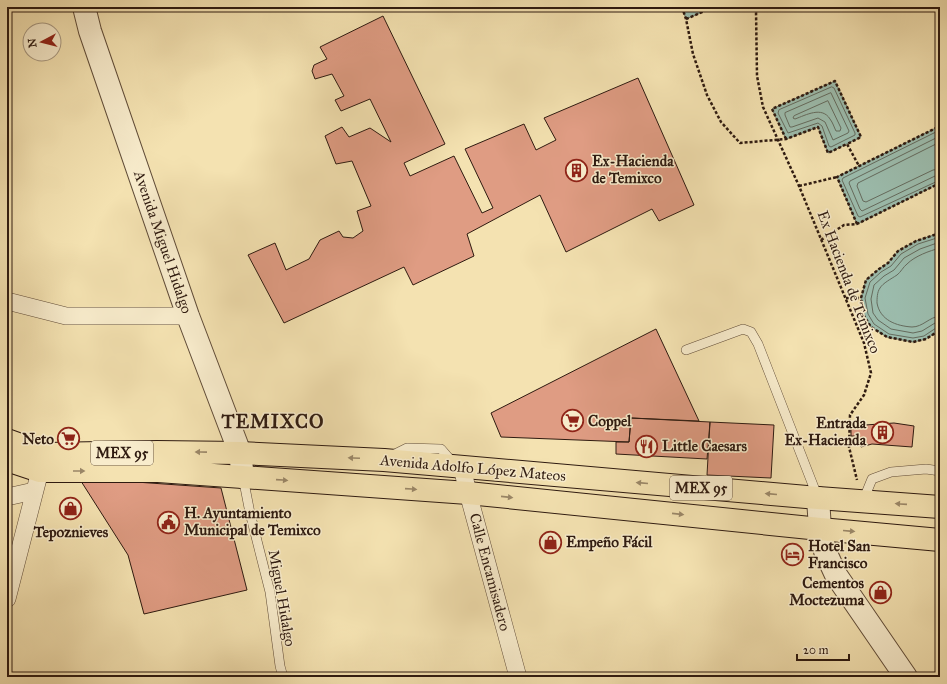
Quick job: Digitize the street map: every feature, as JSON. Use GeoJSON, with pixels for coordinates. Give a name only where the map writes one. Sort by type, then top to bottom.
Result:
{"type":"FeatureCollection","features":[{"type":"Feature","properties":{"kind":"main road","name":"Avenida Adolfo López Mateos"},"geometry":{"type":"LineString","coordinates":[[7,440],[43,462],[158,452],[240,453],[384,460],[863,502],[940,507]]}},
{"type":"Feature","properties":{"kind":"main road","name":"Avenida Adolfo López Mateos"},"geometry":{"type":"LineString","coordinates":[[7,460],[468,493],[940,540]]}},
{"type":"Feature","properties":{"kind":"street","name":"Avenida Miguel Hidalgo"},"geometry":{"type":"LineString","coordinates":[[84,7],[93,38],[188,316],[240,453],[243,477]]}},
{"type":"Feature","properties":{"kind":"street"},"geometry":{"type":"LineString","coordinates":[[7,301],[66,316],[188,316]]}},
{"type":"Feature","properties":{"kind":"street"},"geometry":{"type":"LineString","coordinates":[[7,599],[34,491],[43,462]]}},
{"type":"Feature","properties":{"kind":"street","name":"Calle Encamisadero"},"geometry":{"type":"LineString","coordinates":[[459,466],[468,493],[518,677]]}},
{"type":"Feature","properties":{"kind":"street"},"geometry":{"type":"LineString","coordinates":[[7,497],[34,491]]}},
{"type":"Feature","properties":{"kind":"street"},"geometry":{"type":"LineString","coordinates":[[818,498],[820,529],[825,551],[836,575],[906,677]]}},
{"type":"Feature","properties":{"kind":"lane"},"geometry":{"type":"LineString","coordinates":[[686,350],[743,329],[751,332],[758,344],[818,498]]}},
{"type":"Feature","properties":{"kind":"lane"},"geometry":{"type":"LineString","coordinates":[[863,502],[872,479],[891,472],[926,469],[940,471]]}},
{"type":"Feature","properties":{"kind":"lane","name":"Miguel Hidalgo"},"geometry":{"type":"LineString","coordinates":[[243,477],[250,513],[270,592],[282,677]]}},
{"type":"Feature","properties":{"kind":"path"},"geometry":{"type":"LineString","coordinates":[[682,7],[693,54],[704,88],[721,122],[740,144],[786,139],[818,127],[828,153],[861,137],[836,81],[772,109],[786,139]]}},
{"type":"Feature","properties":{"kind":"path"},"geometry":{"type":"LineString","coordinates":[[686,19],[714,7]]}},
{"type":"Feature","properties":{"kind":"path","name":"Ex Hacienda de Temixco"},"geometry":{"type":"LineString","coordinates":[[763,7],[755,8],[757,76],[763,106],[799,186],[846,298],[864,343],[871,373],[864,395],[850,415],[850,447],[863,502]]}},
{"type":"Feature","properties":{"kind":"path"},"geometry":{"type":"LineString","coordinates":[[799,186],[837,177],[940,126]]}},
{"type":"Feature","properties":{"kind":"path"},"geometry":{"type":"LineString","coordinates":[[847,144],[859,166]]}},
{"type":"Feature","properties":{"kind":"path"},"geometry":{"type":"LineString","coordinates":[[837,177],[857,224]]}},
{"type":"Feature","properties":{"kind":"path"},"geometry":{"type":"LineString","coordinates":[[821,240],[844,225],[857,224],[940,183]]}},
{"type":"Feature","properties":{"kind":"path"},"geometry":{"type":"LineString","coordinates":[[940,233],[916,241],[898,251],[888,263],[866,280],[861,298],[864,316],[871,327],[888,337],[913,342],[926,340],[940,330]]}},
{"type":"Feature","properties":{"kind":"path"},"geometry":{"type":"LineString","coordinates":[[846,298],[861,298]]}},
{"type":"Feature","properties":{"kind":"water"},"geometry":{"type":"Polygon","coordinates":[[[682,7],[714,7],[686,19],[682,7]]]}},
{"type":"Feature","properties":{"kind":"water"},"geometry":{"type":"Polygon","coordinates":[[[835,81],[861,137],[828,153],[818,127],[786,139],[772,109],[835,81]]]}},
{"type":"Feature","properties":{"kind":"water"},"geometry":{"type":"Polygon","coordinates":[[[940,126],[940,183],[857,224],[837,177],[940,126]]]}},
{"type":"Feature","properties":{"kind":"water"},"geometry":{"type":"Polygon","coordinates":[[[940,233],[940,330],[926,339],[913,342],[887,337],[871,327],[864,316],[861,298],[866,280],[888,263],[898,251],[916,241],[940,233]]]}},
{"type":"Feature","properties":{"kind":"building","name":"Ex-Hacienda de Temixco"},"geometry":{"type":"Polygon","coordinates":[[[383,16],[445,144],[404,163],[410,176],[454,156],[482,213],[493,208],[465,149],[524,124],[536,150],[556,140],[544,118],[638,78],[694,205],[659,221],[652,209],[566,252],[540,195],[467,234],[474,256],[413,285],[404,267],[284,323],[248,255],[275,243],[286,270],[309,259],[320,240],[339,231],[343,237],[353,238],[363,231],[357,211],[371,206],[352,161],[336,164],[325,136],[342,127],[349,137],[370,128],[391,142],[370,99],[341,111],[335,100],[344,96],[332,74],[315,79],[312,71],[314,65],[327,59],[320,47],[383,16]]]}},
{"type":"Feature","properties":{"kind":"building"},"geometry":{"type":"Polygon","coordinates":[[[656,329],[699,421],[631,418],[629,442],[501,437],[491,413],[656,329]]]}},
{"type":"Feature","properties":{"kind":"building"},"geometry":{"type":"Polygon","coordinates":[[[631,418],[710,422],[707,459],[616,454],[616,442],[629,442],[631,418]]]}},
{"type":"Feature","properties":{"kind":"building"},"geometry":{"type":"Polygon","coordinates":[[[710,422],[774,425],[771,478],[707,475],[710,422]]]}},
{"type":"Feature","properties":{"kind":"building","name":"Entrada Ex-Hacienda"},"geometry":{"type":"Polygon","coordinates":[[[894,423],[914,426],[912,447],[872,444],[861,447],[856,436],[851,436],[851,429],[865,425],[894,423]]]}},
{"type":"Feature","properties":{"kind":"building","name":"H. Ayuntamiento Municipal de Temixco"},"geometry":{"type":"Polygon","coordinates":[[[79,478],[221,488],[247,590],[144,614],[128,555],[79,478]]]}},
{"type":"Feature","properties":{"kind":"place","name":"Ex-Hacienda de Temixco"},"geometry":{"type":"Point","coordinates":[577,170]}},
{"type":"Feature","properties":{"kind":"place","name":"Coppel"},"geometry":{"type":"Point","coordinates":[572,421]}},
{"type":"Feature","properties":{"kind":"place","name":"Entrada Ex-Hacienda"},"geometry":{"type":"Point","coordinates":[882,432]}},
{"type":"Feature","properties":{"kind":"place","name":"Neto"},"geometry":{"type":"Point","coordinates":[69,439]}},
{"type":"Feature","properties":{"kind":"place","name":"Little Caesars"},"geometry":{"type":"Point","coordinates":[646,446]}},
{"type":"Feature","properties":{"kind":"place","name":"Tepoznieves"},"geometry":{"type":"Point","coordinates":[71,509]}},
{"type":"Feature","properties":{"kind":"place","name":"H. Ayuntamiento Municipal de Temixco"},"geometry":{"type":"Point","coordinates":[168,522]}},
{"type":"Feature","properties":{"kind":"place","name":"Empeño Fácil"},"geometry":{"type":"Point","coordinates":[551,542]}},
{"type":"Feature","properties":{"kind":"place","name":"Hotel San Francisco"},"geometry":{"type":"Point","coordinates":[793,555]}},
{"type":"Feature","properties":{"kind":"place","name":"Cementos Moctezuma"},"geometry":{"type":"Point","coordinates":[880,592]}},
{"type":"Feature","properties":{"kind":"district","name":"TEMIXCO"},"geometry":{"type":"Point","coordinates":[273,421]}}]}
